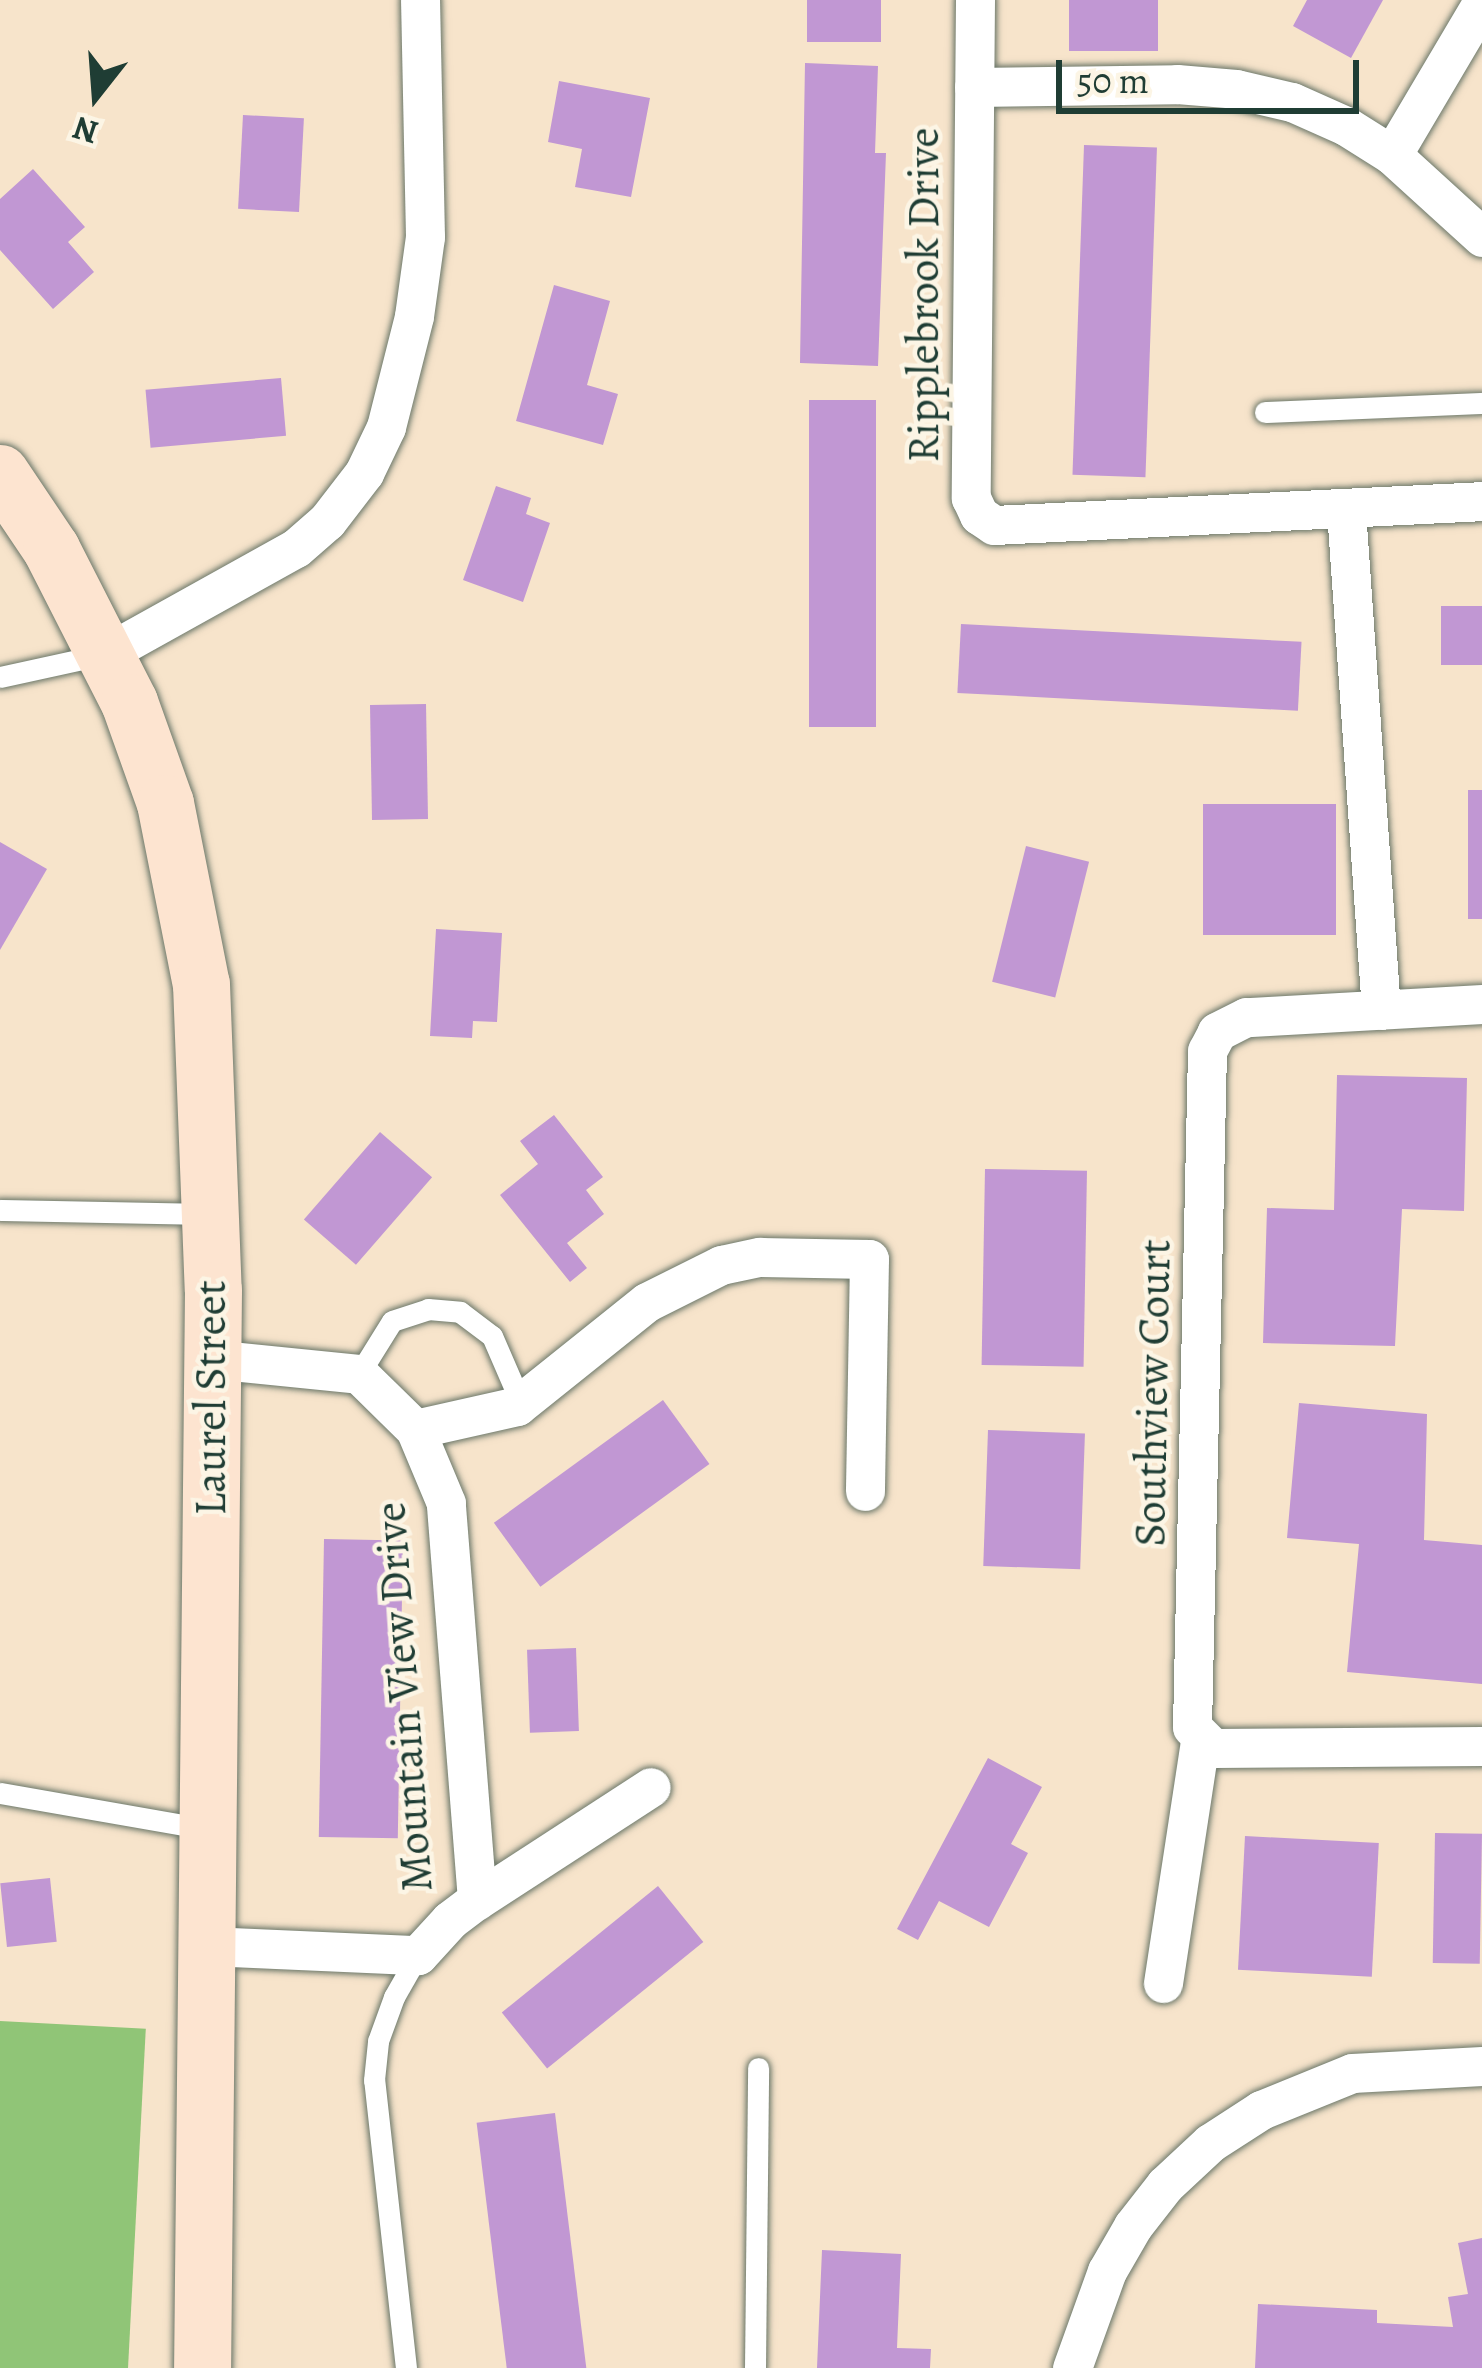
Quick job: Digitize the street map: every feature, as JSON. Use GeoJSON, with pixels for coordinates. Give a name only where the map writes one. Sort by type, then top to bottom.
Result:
{"type":"FeatureCollection","features":[{"type":"Feature","properties":{"kind":"street"},"geometry":{"type":"LineString","coordinates":[[107,653],[296,548],[327,521],[364,473],[386,427],[414,316],[425,237],[420,0]]}},
{"type":"Feature","properties":{"kind":"street","name":"Ripplebrook Drive"},"geometry":{"type":"LineString","coordinates":[[975,0],[971,498],[979,514],[994,525],[1482,501]]}},
{"type":"Feature","properties":{"kind":"street"},"geometry":{"type":"LineString","coordinates":[[1392,155],[1482,3]]}},
{"type":"Feature","properties":{"kind":"street"},"geometry":{"type":"LineString","coordinates":[[974,87],[1177,84],[1236,89],[1292,103],[1346,126],[1392,155],[1482,237]]}},
{"type":"Feature","properties":{"kind":"street","name":"Laurel Street"},"geometry":{"type":"LineString","coordinates":[[0,473],[51,549],[107,653],[165,803],[190,908],[206,1059],[211,1214],[202,2368]]}},
{"type":"Feature","properties":{"kind":"street"},"geometry":{"type":"LineString","coordinates":[[1346,510],[1381,1010]]}},
{"type":"Feature","properties":{"kind":"street","name":"Southview Court"},"geometry":{"type":"LineString","coordinates":[[1163,1983],[1200,1740],[1192,1726],[1207,1051],[1217,1032],[1246,1017],[1482,1004]]}},
{"type":"Feature","properties":{"kind":"street"},"geometry":{"type":"LineString","coordinates":[[415,1429],[521,1403],[647,1302],[688,1278],[760,1257],[869,1258],[865,1491]]}},
{"type":"Feature","properties":{"kind":"street"},"geometry":{"type":"LineString","coordinates":[[212,1359],[358,1375]]}},
{"type":"Feature","properties":{"kind":"street","name":"Mountain View Drive"},"geometry":{"type":"LineString","coordinates":[[208,1946],[418,1955],[450,1919],[477,1900],[446,1503],[415,1429],[358,1375]]}},
{"type":"Feature","properties":{"kind":"street"},"geometry":{"type":"LineString","coordinates":[[1200,1740],[1214,1748],[1482,1746]]}},
{"type":"Feature","properties":{"kind":"street"},"geometry":{"type":"LineString","coordinates":[[477,1900],[651,1787]]}},
{"type":"Feature","properties":{"kind":"street"},"geometry":{"type":"LineString","coordinates":[[1072,2368],[1107,2271],[1133,2226],[1165,2185],[1210,2144],[1261,2110],[1352,2073],[1482,2066]]}},
{"type":"Feature","properties":{"kind":"lane"},"geometry":{"type":"LineString","coordinates":[[1265,412],[1482,403]]}},
{"type":"Feature","properties":{"kind":"lane"},"geometry":{"type":"LineString","coordinates":[[0,677],[107,653]]}},
{"type":"Feature","properties":{"kind":"lane"},"geometry":{"type":"LineString","coordinates":[[0,1210],[211,1214]]}},
{"type":"Feature","properties":{"kind":"lane"},"geometry":{"type":"LineString","coordinates":[[358,1375],[392,1321],[428,1309],[460,1312],[493,1336],[521,1403]]}},
{"type":"Feature","properties":{"kind":"lane"},"geometry":{"type":"LineString","coordinates":[[0,1793],[208,1829]]}},
{"type":"Feature","properties":{"kind":"lane"},"geometry":{"type":"LineString","coordinates":[[406,2368],[374,2080],[378,2041],[394,1997],[418,1955]]}},
{"type":"Feature","properties":{"kind":"lane"},"geometry":{"type":"LineString","coordinates":[[755,2368],[758,2068]]}},
{"type":"Feature","properties":{"kind":"green space"},"geometry":{"type":"Polygon","coordinates":[[[0,2021],[146,2029],[128,2368],[0,2368],[0,2021]]]}},
{"type":"Feature","properties":{"kind":"building"},"geometry":{"type":"Polygon","coordinates":[[[807,0],[881,0],[881,42],[807,42],[807,0]]]}},
{"type":"Feature","properties":{"kind":"building"},"geometry":{"type":"Polygon","coordinates":[[[1069,0],[1158,0],[1158,51],[1069,51],[1069,0]]]}},
{"type":"Feature","properties":{"kind":"building"},"geometry":{"type":"Polygon","coordinates":[[[1307,0],[1383,0],[1351,58],[1293,26],[1307,0]]]}},
{"type":"Feature","properties":{"kind":"building"},"geometry":{"type":"Polygon","coordinates":[[[805,63],[878,66],[875,153],[886,153],[878,366],[800,363],[805,63]]]}},
{"type":"Feature","properties":{"kind":"building"},"geometry":{"type":"Polygon","coordinates":[[[559,81],[650,98],[631,197],[575,187],[582,149],[548,142],[559,81]]]}},
{"type":"Feature","properties":{"kind":"building"},"geometry":{"type":"Polygon","coordinates":[[[243,115],[304,118],[299,212],[238,209],[243,115]]]}},
{"type":"Feature","properties":{"kind":"building"},"geometry":{"type":"Polygon","coordinates":[[[1084,145],[1157,148],[1145,477],[1072,475],[1084,145]]]}},
{"type":"Feature","properties":{"kind":"building"},"geometry":{"type":"Polygon","coordinates":[[[33,169],[85,227],[68,242],[94,272],[53,309],[0,250],[0,199],[33,169]]]}},
{"type":"Feature","properties":{"kind":"building"},"geometry":{"type":"Polygon","coordinates":[[[554,285],[610,301],[587,385],[618,394],[603,445],[516,421],[554,285]]]}},
{"type":"Feature","properties":{"kind":"building"},"geometry":{"type":"Polygon","coordinates":[[[281,378],[286,436],[151,448],[146,390],[281,378]]]}},
{"type":"Feature","properties":{"kind":"building"},"geometry":{"type":"Polygon","coordinates":[[[809,400],[876,400],[876,727],[809,727],[809,400]]]}},
{"type":"Feature","properties":{"kind":"building"},"geometry":{"type":"Polygon","coordinates":[[[496,486],[531,498],[526,514],[550,523],[523,602],[463,580],[496,486]]]}},
{"type":"Feature","properties":{"kind":"building"},"geometry":{"type":"Polygon","coordinates":[[[1441,606],[1482,606],[1482,665],[1441,665],[1441,606]]]}},
{"type":"Feature","properties":{"kind":"building"},"geometry":{"type":"Polygon","coordinates":[[[961,624],[1302,642],[1298,711],[957,693],[961,624]]]}},
{"type":"Feature","properties":{"kind":"building"},"geometry":{"type":"Polygon","coordinates":[[[426,704],[428,819],[372,820],[370,705],[426,704]]]}},
{"type":"Feature","properties":{"kind":"building"},"geometry":{"type":"Polygon","coordinates":[[[1468,790],[1482,790],[1482,919],[1468,919],[1468,790]]]}},
{"type":"Feature","properties":{"kind":"building"},"geometry":{"type":"Polygon","coordinates":[[[1203,804],[1336,804],[1336,935],[1203,935],[1203,804]]]}},
{"type":"Feature","properties":{"kind":"building"},"geometry":{"type":"Polygon","coordinates":[[[0,842],[47,869],[0,950],[0,842]]]}},
{"type":"Feature","properties":{"kind":"building"},"geometry":{"type":"Polygon","coordinates":[[[1026,846],[1089,862],[1055,998],[992,982],[1026,846]]]}},
{"type":"Feature","properties":{"kind":"building"},"geometry":{"type":"Polygon","coordinates":[[[436,929],[502,933],[497,1022],[473,1021],[472,1038],[430,1036],[436,929]]]}},
{"type":"Feature","properties":{"kind":"building"},"geometry":{"type":"Polygon","coordinates":[[[1337,1075],[1467,1078],[1464,1211],[1402,1209],[1395,1346],[1263,1343],[1267,1208],[1334,1210],[1337,1075]]]}},
{"type":"Feature","properties":{"kind":"building"},"geometry":{"type":"Polygon","coordinates":[[[554,1115],[603,1177],[586,1190],[604,1214],[567,1243],[587,1268],[570,1282],[500,1195],[538,1164],[520,1141],[554,1115]]]}},
{"type":"Feature","properties":{"kind":"building"},"geometry":{"type":"Polygon","coordinates":[[[380,1132],[432,1177],[356,1265],[304,1220],[380,1132]]]}},
{"type":"Feature","properties":{"kind":"building"},"geometry":{"type":"Polygon","coordinates":[[[985,1169],[1087,1171],[1084,1367],[982,1365],[985,1169]]]}},
{"type":"Feature","properties":{"kind":"building"},"geometry":{"type":"Polygon","coordinates":[[[663,1400],[709,1464],[540,1587],[494,1523],[663,1400]]]}},
{"type":"Feature","properties":{"kind":"building"},"geometry":{"type":"Polygon","coordinates":[[[1299,1403],[1427,1414],[1424,1540],[1482,1545],[1482,1684],[1347,1672],[1359,1544],[1287,1538],[1299,1403]]]}},
{"type":"Feature","properties":{"kind":"building"},"geometry":{"type":"Polygon","coordinates":[[[988,1430],[1085,1433],[1080,1569],[983,1566],[988,1430]]]}},
{"type":"Feature","properties":{"kind":"building"},"geometry":{"type":"Polygon","coordinates":[[[324,1539],[403,1540],[398,1838],[319,1837],[324,1539]]]}},
{"type":"Feature","properties":{"kind":"building"},"geometry":{"type":"Polygon","coordinates":[[[576,1648],[579,1731],[530,1733],[527,1650],[576,1648]]]}},
{"type":"Feature","properties":{"kind":"building"},"geometry":{"type":"Polygon","coordinates":[[[988,1758],[1042,1787],[1011,1844],[1028,1853],[989,1927],[939,1901],[918,1940],[897,1929],[988,1758]]]}},
{"type":"Feature","properties":{"kind":"building"},"geometry":{"type":"Polygon","coordinates":[[[1435,1833],[1482,1834],[1480,1964],[1433,1963],[1435,1833]]]}},
{"type":"Feature","properties":{"kind":"building"},"geometry":{"type":"Polygon","coordinates":[[[1245,1836],[1379,1843],[1372,1977],[1238,1970],[1245,1836]]]}},
{"type":"Feature","properties":{"kind":"building"},"geometry":{"type":"Polygon","coordinates":[[[50,1878],[57,1942],[7,1947],[0,1883],[50,1878]]]}},
{"type":"Feature","properties":{"kind":"building"},"geometry":{"type":"Polygon","coordinates":[[[658,1886],[703,1942],[547,2068],[502,2012],[658,1886]]]}},
{"type":"Feature","properties":{"kind":"building"},"geometry":{"type":"Polygon","coordinates":[[[555,2113],[586,2368],[507,2368],[477,2123],[555,2113]]]}},
{"type":"Feature","properties":{"kind":"building"},"geometry":{"type":"Polygon","coordinates":[[[1482,2238],[1482,2368],[1255,2368],[1258,2304],[1377,2310],[1377,2323],[1453,2327],[1448,2297],[1468,2294],[1458,2243],[1482,2238]]]}},
{"type":"Feature","properties":{"kind":"building"},"geometry":{"type":"Polygon","coordinates":[[[822,2250],[901,2254],[897,2348],[931,2349],[930,2368],[817,2368],[822,2250]]]}}]}
